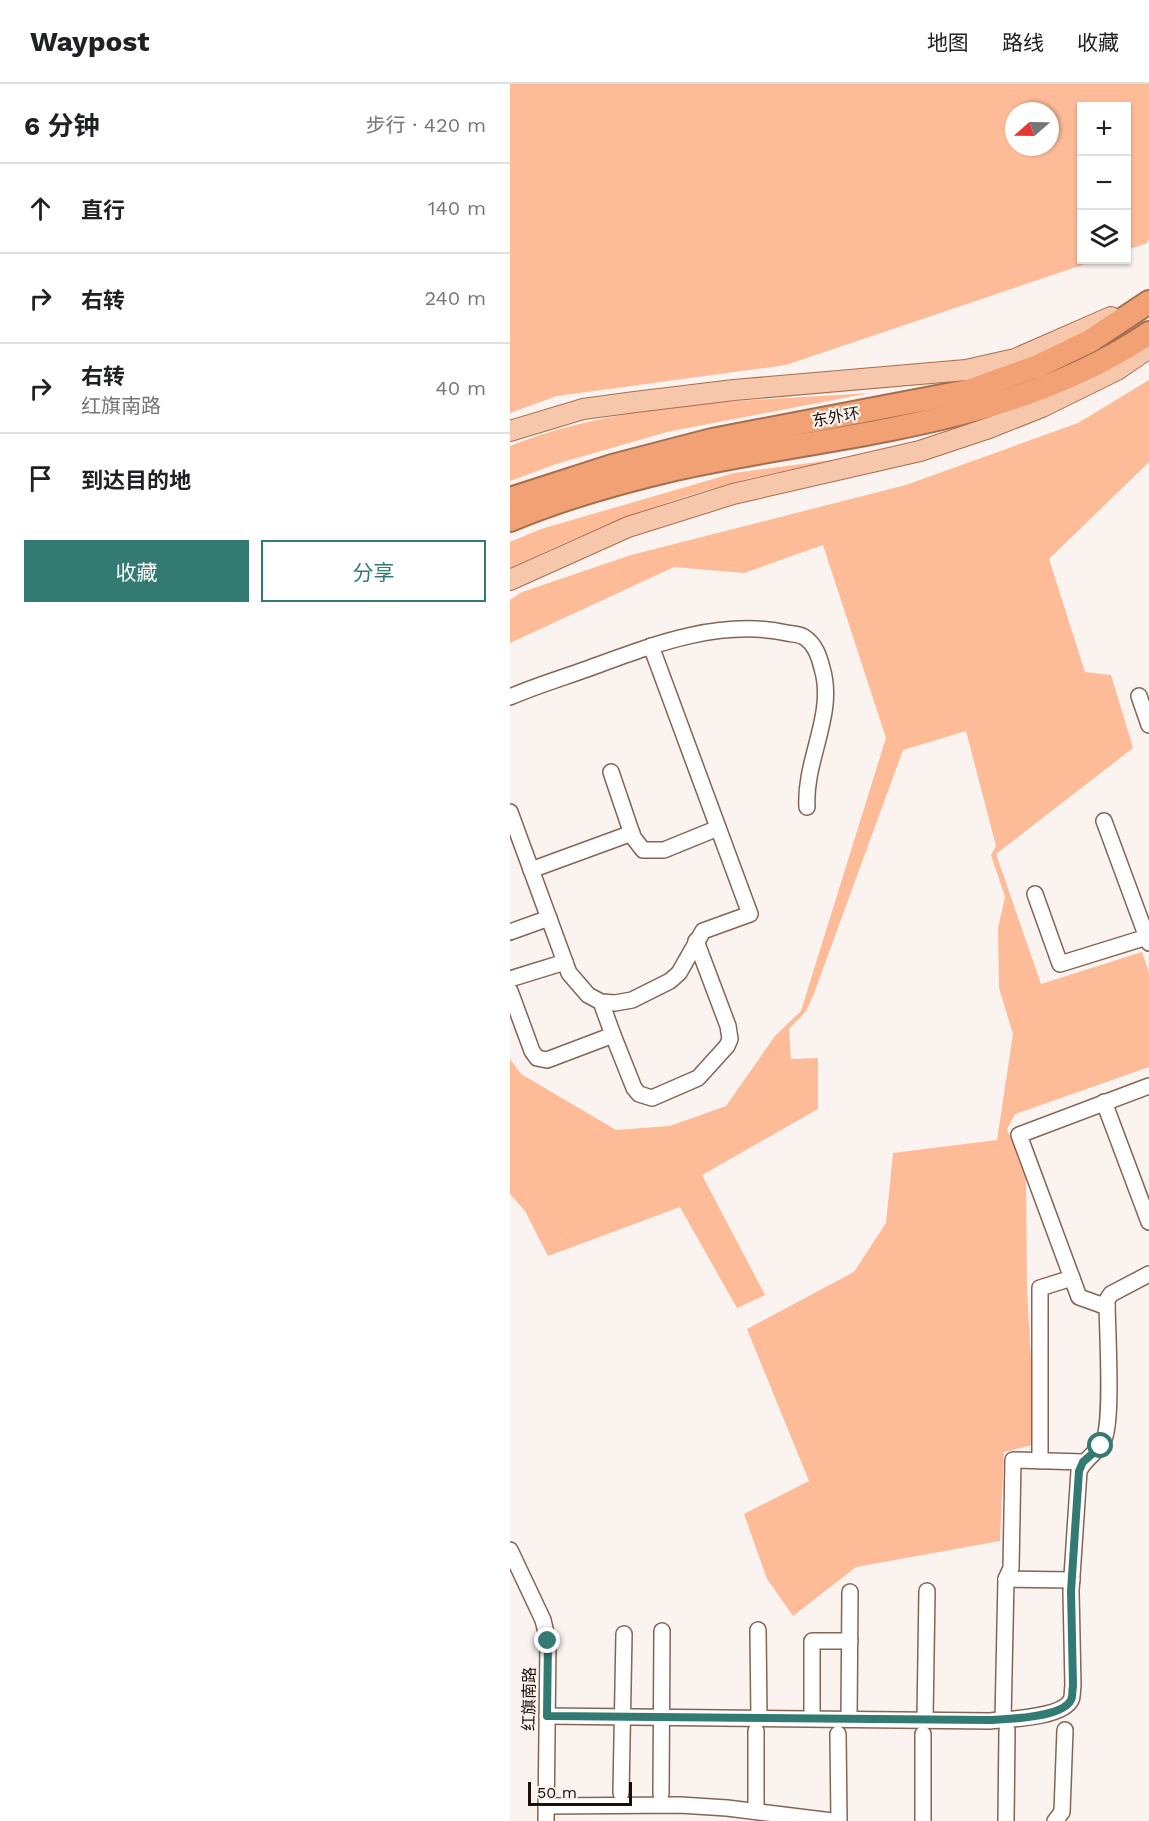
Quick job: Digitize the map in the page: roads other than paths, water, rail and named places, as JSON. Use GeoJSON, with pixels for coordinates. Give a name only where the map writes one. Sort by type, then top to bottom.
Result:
{"type":"FeatureCollection","features":[{"type":"Feature","properties":{"kind":"highway","name":"东外环"},"geometry":{"type":"LineString","coordinates":[[510,499],[612,466],[712,440],[968,391],[1038,366],[1090,341],[1149,301]]}},
{"type":"Feature","properties":{"kind":"highway"},"geometry":{"type":"LineString","coordinates":[[510,520],[550,504],[676,469],[899,429],[1001,403],[1109,358],[1149,333]]}},
{"type":"Feature","properties":{"kind":"main road"},"geometry":{"type":"LineString","coordinates":[[510,431],[583,410],[635,402],[734,390],[966,370],[1015,360],[1149,301]]}},
{"type":"Feature","properties":{"kind":"main road"},"geometry":{"type":"LineString","coordinates":[[510,580],[628,527],[733,494],[920,451],[989,428],[1042,407],[1117,370],[1149,348]]}},
{"type":"Feature","properties":{"kind":"street"},"geometry":{"type":"LineString","coordinates":[[510,697],[685,636],[735,628],[768,628],[803,636],[814,647],[823,669],[827,696],[806,789],[807,807]]}},
{"type":"Feature","properties":{"kind":"street"},"geometry":{"type":"LineString","coordinates":[[601,1002],[632,1000],[670,981],[691,956],[696,941],[703,931],[750,914],[651,646]]}},
{"type":"Feature","properties":{"kind":"street"},"geometry":{"type":"LineString","coordinates":[[1139,696],[1149,725]]}},
{"type":"Feature","properties":{"kind":"street"},"geometry":{"type":"LineString","coordinates":[[612,772],[637,846],[653,852],[718,828]]}},
{"type":"Feature","properties":{"kind":"street"},"geometry":{"type":"LineString","coordinates":[[510,812],[514,838],[531,870],[565,962],[577,983],[601,1002],[634,1088],[639,1094],[652,1098],[698,1078],[727,1046],[730,1039],[728,1026],[696,941]]}},
{"type":"Feature","properties":{"kind":"street"},"geometry":{"type":"LineString","coordinates":[[1035,894],[1060,964],[1148,940],[1104,821]]}},
{"type":"Feature","properties":{"kind":"street"},"geometry":{"type":"LineString","coordinates":[[531,870],[632,833]]}},
{"type":"Feature","properties":{"kind":"street"},"geometry":{"type":"LineString","coordinates":[[510,932],[549,918]]}},
{"type":"Feature","properties":{"kind":"street"},"geometry":{"type":"LineString","coordinates":[[510,979],[565,962]]}},
{"type":"Feature","properties":{"kind":"street"},"geometry":{"type":"LineString","coordinates":[[510,991],[532,1051],[537,1058],[547,1060],[613,1035]]}},
{"type":"Feature","properties":{"kind":"street"},"geometry":{"type":"LineString","coordinates":[[1107,1307],[1079,1296],[1019,1134],[1149,1086]]}},
{"type":"Feature","properties":{"kind":"street"},"geometry":{"type":"LineString","coordinates":[[1104,1102],[1149,1222]]}},
{"type":"Feature","properties":{"kind":"street"},"geometry":{"type":"LineString","coordinates":[[547,1716],[662,1717],[758,1724],[812,1718],[849,1719],[924,1727],[1005,1725],[1063,1708],[1071,1700],[1072,1580],[1079,1471],[1083,1462],[1101,1446],[1106,1436],[1107,1300],[1111,1294],[1149,1274]]}},
{"type":"Feature","properties":{"kind":"street"},"geometry":{"type":"LineString","coordinates":[[1040,1461],[1040,1288],[1072,1278]]}},
{"type":"Feature","properties":{"kind":"street"},"geometry":{"type":"LineString","coordinates":[[1006,1821],[1006,1579],[1011,1568],[1012,1460],[1083,1462]]}},
{"type":"Feature","properties":{"kind":"street","name":"红旗南路"},"geometry":{"type":"LineString","coordinates":[[510,1550],[543,1620],[548,1641],[546,1814]]}},
{"type":"Feature","properties":{"kind":"street"},"geometry":{"type":"LineString","coordinates":[[1006,1579],[1072,1580]]}},
{"type":"Feature","properties":{"kind":"street"},"geometry":{"type":"LineString","coordinates":[[923,1821],[927,1591]]}},
{"type":"Feature","properties":{"kind":"street"},"geometry":{"type":"LineString","coordinates":[[849,1719],[850,1592]]}},
{"type":"Feature","properties":{"kind":"street"},"geometry":{"type":"LineString","coordinates":[[756,1811],[758,1630]]}},
{"type":"Feature","properties":{"kind":"street"},"geometry":{"type":"LineString","coordinates":[[661,1794],[662,1631]]}},
{"type":"Feature","properties":{"kind":"street"},"geometry":{"type":"LineString","coordinates":[[621,1792],[624,1634]]}},
{"type":"Feature","properties":{"kind":"street"},"geometry":{"type":"LineString","coordinates":[[812,1718],[812,1641],[850,1641]]}},
{"type":"Feature","properties":{"kind":"street"},"geometry":{"type":"LineString","coordinates":[[1055,1821],[1062,1812],[1065,1730]]}},
{"type":"Feature","properties":{"kind":"street"},"geometry":{"type":"LineString","coordinates":[[838,1734],[839,1821]]}},
{"type":"Feature","properties":{"kind":"street"},"geometry":{"type":"LineString","coordinates":[[546,1814],[680,1805],[756,1811],[832,1821]]}}]}
